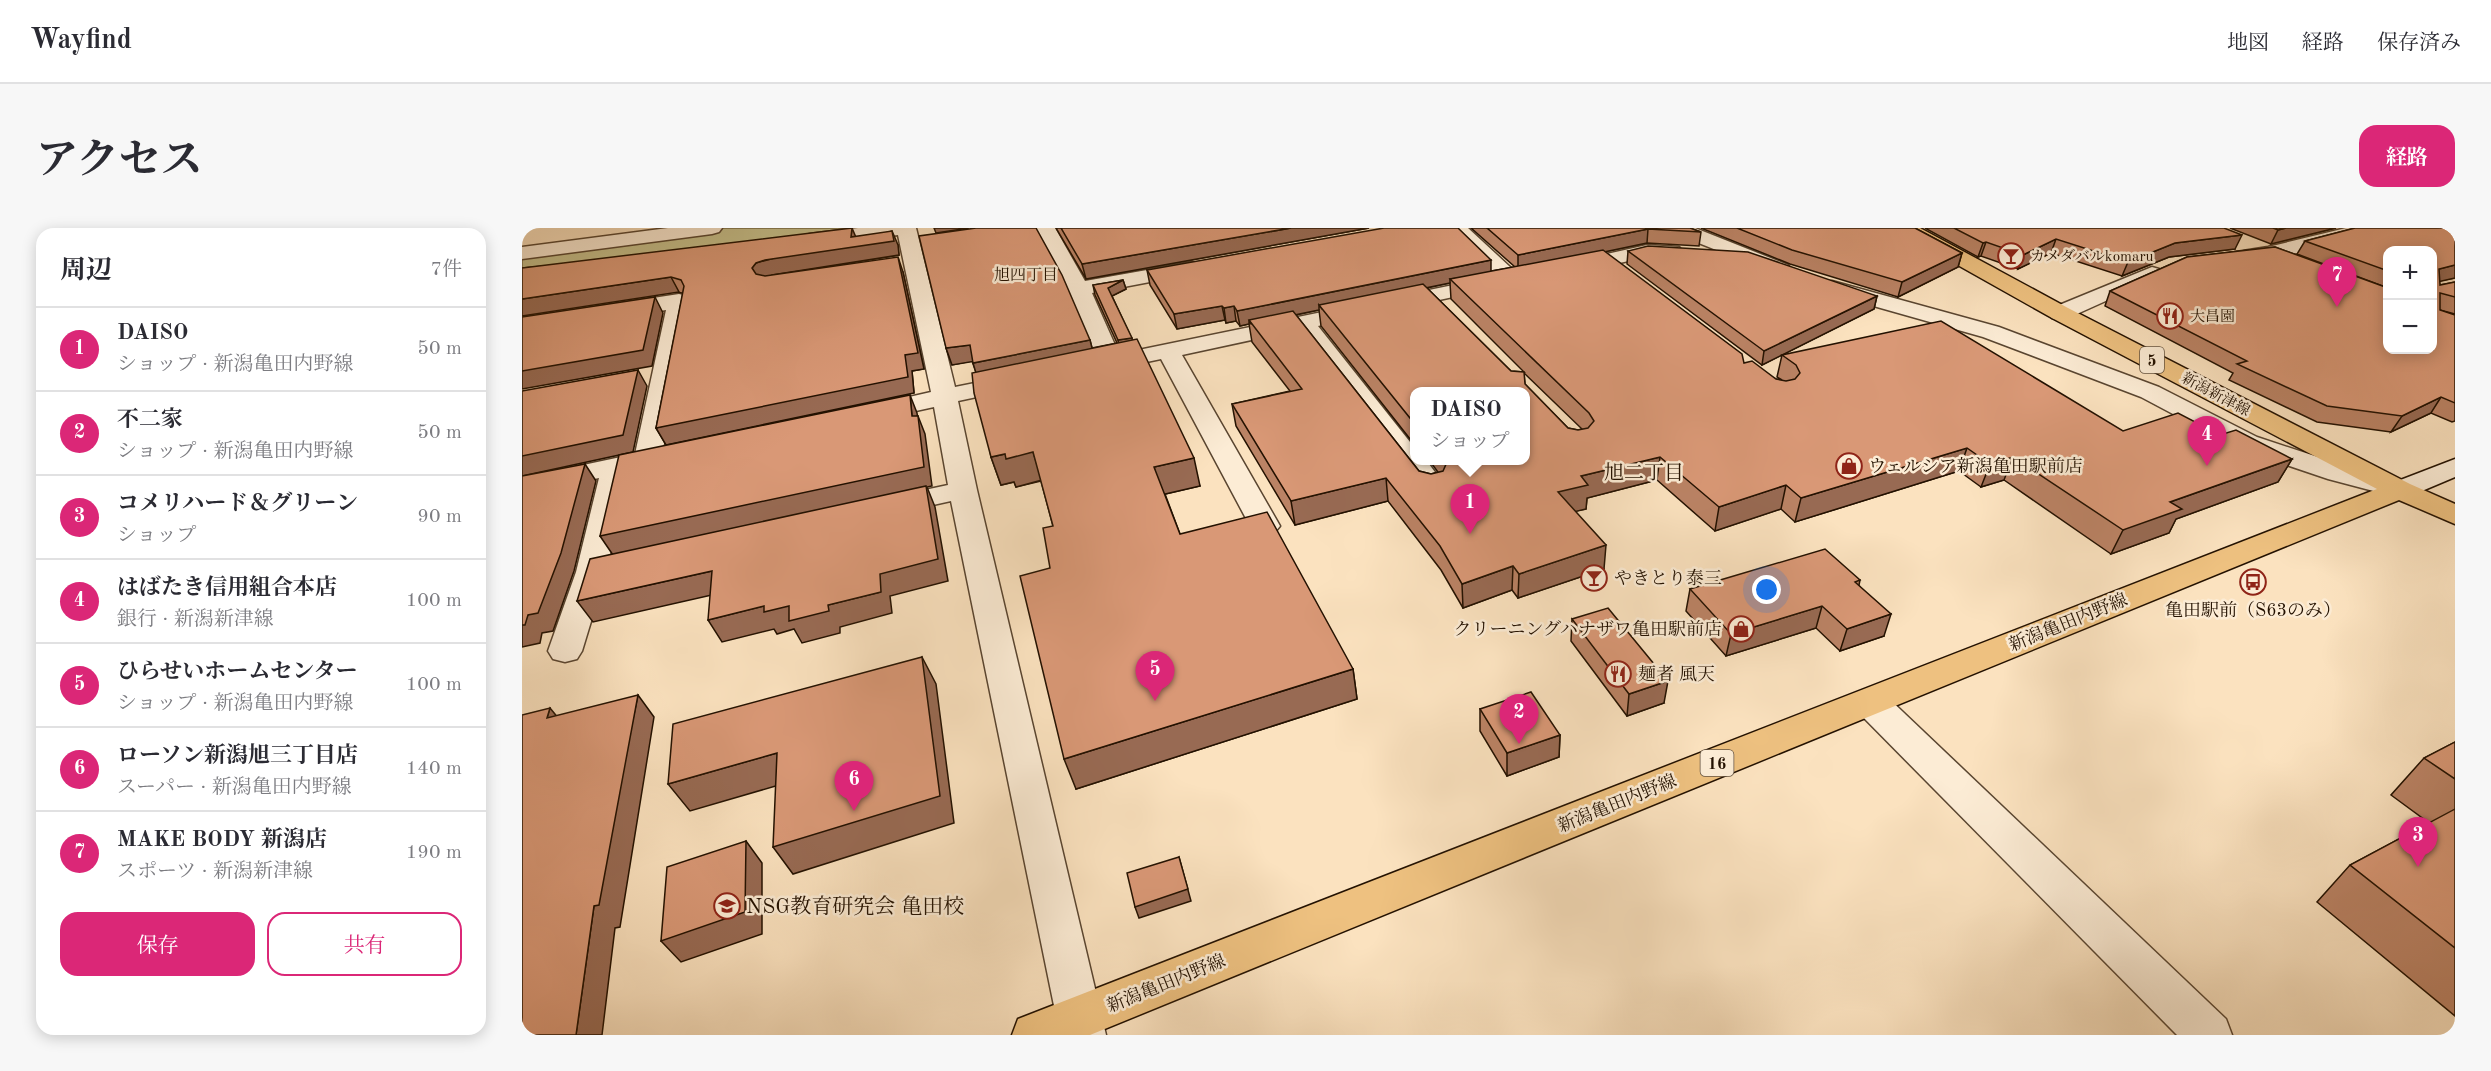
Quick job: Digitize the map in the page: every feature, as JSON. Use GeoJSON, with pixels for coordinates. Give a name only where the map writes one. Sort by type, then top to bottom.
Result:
{"type":"FeatureCollection","features":[{"type":"Feature","properties":{"kind":"main road","name":"新潟新津線"},"geometry":{"type":"LineString","coordinates":[[1906,228],[2060,313],[2400,490]]}},
{"type":"Feature","properties":{"kind":"main road","name":"5"},"geometry":{"type":"LineString","coordinates":[[2400,490],[2455,515]]}},
{"type":"Feature","properties":{"kind":"main road","name":"新潟亀田内野線"},"geometry":{"type":"LineString","coordinates":[[1035,1035],[1081,1026],[1870,702],[2400,490]]}},
{"type":"Feature","properties":{"kind":"street"},"geometry":{"type":"LineString","coordinates":[[522,253],[712,228]]}},
{"type":"Feature","properties":{"kind":"street"},"geometry":{"type":"LineString","coordinates":[[1045,228],[1078,289],[1111,362]]}},
{"type":"Feature","properties":{"kind":"street"},"geometry":{"type":"LineString","coordinates":[[1457,228],[1512,279]]}},
{"type":"Feature","properties":{"kind":"street"},"geometry":{"type":"LineString","coordinates":[[1678,228],[1810,279],[1861,296],[1991,332],[2150,392],[2248,443],[2338,473],[2400,490],[2455,467]]}},
{"type":"Feature","properties":{"kind":"street"},"geometry":{"type":"LineString","coordinates":[[2222,258],[2268,254],[2370,228]]}},
{"type":"Feature","properties":{"kind":"street"},"geometry":{"type":"LineString","coordinates":[[2228,237],[2301,266]]}},
{"type":"Feature","properties":{"kind":"street"},"geometry":{"type":"LineString","coordinates":[[890,265],[908,241]]}},
{"type":"Feature","properties":{"kind":"street"},"geometry":{"type":"LineString","coordinates":[[908,241],[945,397],[963,490],[1081,1026]]}},
{"type":"Feature","properties":{"kind":"street"},"geometry":{"type":"LineString","coordinates":[[786,244],[933,242]]}},
{"type":"Feature","properties":{"kind":"street"},"geometry":{"type":"LineString","coordinates":[[1078,369],[1303,322],[1438,304],[1512,279],[1647,251],[1751,257]]}},
{"type":"Feature","properties":{"kind":"street"},"geometry":{"type":"LineString","coordinates":[[1606,261],[1624,275]]}},
{"type":"Feature","properties":{"kind":"street"},"geometry":{"type":"LineString","coordinates":[[1078,289],[1206,266]]}},
{"type":"Feature","properties":{"kind":"street"},"geometry":{"type":"LineString","coordinates":[[2060,313],[2166,267]]}},
{"type":"Feature","properties":{"kind":"street"},"geometry":{"type":"LineString","coordinates":[[522,325],[596,304],[679,301],[654,375],[647,460]]}},
{"type":"Feature","properties":{"kind":"street"},"geometry":{"type":"LineString","coordinates":[[1303,322],[1410,459]]}},
{"type":"Feature","properties":{"kind":"street"},"geometry":{"type":"LineString","coordinates":[[1168,350],[1265,526]]}},
{"type":"Feature","properties":{"kind":"street"},"geometry":{"type":"LineString","coordinates":[[842,419],[1045,376]]}},
{"type":"Feature","properties":{"kind":"street"},"geometry":{"type":"LineString","coordinates":[[522,486],[681,452]]}},
{"type":"Feature","properties":{"kind":"street"},"geometry":{"type":"LineString","coordinates":[[1415,465],[1432,487]]}},
{"type":"Feature","properties":{"kind":"street"},"geometry":{"type":"LineString","coordinates":[[565,651],[591,572],[616,467]]}},
{"type":"Feature","properties":{"kind":"street"},"geometry":{"type":"LineString","coordinates":[[858,513],[963,490]]}},
{"type":"Feature","properties":{"kind":"street"},"geometry":{"type":"LineString","coordinates":[[591,572],[626,564]]}},
{"type":"Feature","properties":{"kind":"street"},"geometry":{"type":"LineString","coordinates":[[1870,702],[2209,1035]]}},
{"type":"Feature","properties":{"kind":"shaded area"},"geometry":{"type":"Polygon","coordinates":[[[682,228],[874,228],[522,274],[522,249],[682,228]]]}},
{"type":"Feature","properties":{"kind":"building"},"geometry":{"type":"Polygon","coordinates":[[[852,228],[851,237],[892,231],[894,241],[765,260],[756,263],[752,268],[756,274],[765,276],[898,257],[918,353],[905,355],[908,377],[656,428],[684,286],[681,280],[671,277],[522,299],[522,268],[852,228]]]}},
{"type":"Feature","properties":{"kind":"building"},"geometry":{"type":"Polygon","coordinates":[[[976,228],[1036,228],[1062,275],[1090,340],[973,363],[970,345],[946,348],[919,236],[976,228]]]}},
{"type":"Feature","properties":{"kind":"building"},"geometry":{"type":"Polygon","coordinates":[[[1061,228],[1291,228],[1082,264],[1061,228]]]}},
{"type":"Feature","properties":{"kind":"building"},"geometry":{"type":"Polygon","coordinates":[[[1384,228],[1458,228],[1491,260],[1237,311],[1234,306],[1224,308],[1222,306],[1174,314],[1147,270],[1384,228]]]}},
{"type":"Feature","properties":{"kind":"building"},"geometry":{"type":"Polygon","coordinates":[[[1487,228],[1690,228],[1701,232],[1648,229],[1518,255],[1487,228]]]}},
{"type":"Feature","properties":{"kind":"building"},"geometry":{"type":"Polygon","coordinates":[[[1737,228],[1915,228],[1962,253],[1902,282],[1792,250],[1737,228]]]}},
{"type":"Feature","properties":{"kind":"building"},"geometry":{"type":"Polygon","coordinates":[[[1954,228],[2224,228],[2242,235],[2175,243],[2128,262],[2056,239],[2023,255],[1986,242],[1983,243],[1954,228]]]}},
{"type":"Feature","properties":{"kind":"building"},"geometry":{"type":"Polygon","coordinates":[[[2355,228],[2455,228],[2455,265],[2439,269],[2440,285],[2455,282],[2455,297],[2440,293],[2440,310],[2455,315],[2455,403],[2441,397],[2402,416],[2327,406],[2237,364],[2247,361],[2110,291],[2187,257],[2275,247],[2383,286],[2383,354],[2437,354],[2437,246],[2383,246],[2383,269],[2305,241],[2355,228]]]}},
{"type":"Feature","properties":{"kind":"building"},"geometry":{"type":"Polygon","coordinates":[[[1648,246],[1748,252],[1877,296],[1764,351],[1628,251],[1648,246]]]}},
{"type":"Feature","properties":{"kind":"building"},"geometry":{"type":"Polygon","coordinates":[[[1603,250],[1742,354],[1744,363],[1752,361],[1776,379],[1786,381],[1795,379],[1800,373],[1796,365],[1782,355],[1941,321],[2123,431],[2178,413],[2220,435],[2236,430],[2292,459],[2170,502],[2182,509],[2123,530],[2013,457],[1990,464],[1967,448],[1801,498],[1786,485],[1719,507],[1660,457],[1581,476],[1588,485],[1558,492],[1606,545],[1519,574],[1513,566],[1462,584],[1440,546],[1386,478],[1291,501],[1232,404],[1302,389],[1249,320],[1293,311],[1410,460],[1410,465],[1414,465],[1419,471],[1431,474],[1443,471],[1446,465],[1530,465],[1530,389],[1568,428],[1578,430],[1588,428],[1594,421],[1589,413],[1450,279],[1603,250]]]}},
{"type":"Feature","properties":{"kind":"building"},"geometry":{"type":"Polygon","coordinates":[[[1123,280],[1108,288],[1132,338],[1118,340],[1093,285],[1123,280]]]}},
{"type":"Feature","properties":{"kind":"building"},"geometry":{"type":"Polygon","coordinates":[[[1423,284],[1511,371],[1524,372],[1525,384],[1528,387],[1410,387],[1410,418],[1319,305],[1423,284]]]}},
{"type":"Feature","properties":{"kind":"building"},"geometry":{"type":"Polygon","coordinates":[[[655,297],[643,350],[522,371],[522,317],[655,297]]]}},
{"type":"Feature","properties":{"kind":"building"},"geometry":{"type":"Polygon","coordinates":[[[1137,339],[1194,458],[1154,467],[1180,534],[1267,512],[1353,669],[1064,759],[1020,576],[1050,568],[1043,528],[1053,526],[1033,452],[1006,459],[1005,454],[991,457],[974,393],[972,373],[1137,339]]]}},
{"type":"Feature","properties":{"kind":"building"},"geometry":{"type":"Polygon","coordinates":[[[638,370],[623,435],[522,456],[522,391],[638,370]]]}},
{"type":"Feature","properties":{"kind":"building"},"geometry":{"type":"Polygon","coordinates":[[[910,395],[912,416],[918,416],[924,467],[600,536],[619,455],[910,395]]]}},
{"type":"Feature","properties":{"kind":"building"},"geometry":{"type":"Polygon","coordinates":[[[585,464],[561,553],[538,613],[528,615],[525,625],[522,625],[522,476],[585,464]]]}},
{"type":"Feature","properties":{"kind":"building"},"geometry":{"type":"Polygon","coordinates":[[[926,486],[938,559],[880,574],[881,592],[828,605],[829,611],[789,621],[789,606],[764,612],[764,606],[708,620],[712,571],[577,601],[590,559],[926,486]]]}},
{"type":"Feature","properties":{"kind":"building"},"geometry":{"type":"Polygon","coordinates":[[[1825,549],[1860,580],[1855,582],[1891,614],[1847,629],[1822,606],[1731,634],[1690,589],[1825,549]]]}},
{"type":"Feature","properties":{"kind":"building"},"geometry":{"type":"Polygon","coordinates":[[[1608,608],[1668,681],[1629,694],[1572,619],[1608,608]]]}},
{"type":"Feature","properties":{"kind":"building"},"geometry":{"type":"Polygon","coordinates":[[[922,657],[940,796],[773,847],[777,753],[668,784],[673,724],[922,657]]]}},
{"type":"Feature","properties":{"kind":"building"},"geometry":{"type":"Polygon","coordinates":[[[1531,692],[1560,735],[1507,753],[1480,709],[1531,692]]]}},
{"type":"Feature","properties":{"kind":"building"},"geometry":{"type":"Polygon","coordinates":[[[638,695],[599,905],[594,906],[576,1035],[522,1035],[522,715],[550,708],[547,718],[638,695]]]}},
{"type":"Feature","properties":{"kind":"building"},"geometry":{"type":"Polygon","coordinates":[[[2455,742],[2455,779],[2424,758],[2455,742]]]}},
{"type":"Feature","properties":{"kind":"building"},"geometry":{"type":"Polygon","coordinates":[[[2455,809],[2455,948],[2350,865],[2455,809]]]}},
{"type":"Feature","properties":{"kind":"building"},"geometry":{"type":"Polygon","coordinates":[[[746,841],[745,912],[661,941],[667,867],[746,841]]]}},
{"type":"Feature","properties":{"kind":"building"},"geometry":{"type":"Polygon","coordinates":[[[1179,857],[1188,889],[1135,907],[1127,873],[1179,857]]]}},
{"type":"Feature","properties":{"kind":"place","name":"カメダバルkomaru"},"geometry":{"type":"Point","coordinates":[2011,256]}},
{"type":"Feature","properties":{"kind":"place","name":"MAKE BODY 新潟店"},"geometry":{"type":"Point","coordinates":[2337,307]}},
{"type":"Feature","properties":{"kind":"place","name":"大昌園"},"geometry":{"type":"Point","coordinates":[2170,316]}},
{"type":"Feature","properties":{"kind":"place","name":"ウェルシア新潟亀田駅前店"},"geometry":{"type":"Point","coordinates":[1849,466]}},
{"type":"Feature","properties":{"kind":"place","name":"はばたき信用組合本店"},"geometry":{"type":"Point","coordinates":[2207,466]}},
{"type":"Feature","properties":{"kind":"place","name":"DAISO"},"geometry":{"type":"Point","coordinates":[1470,534]}},
{"type":"Feature","properties":{"kind":"place","name":"やきとり泰三"},"geometry":{"type":"Point","coordinates":[1594,578]}},
{"type":"Feature","properties":{"kind":"place","name":"亀田駅前（S63のみ）"},"geometry":{"type":"Point","coordinates":[2253,582]}},
{"type":"Feature","properties":{"kind":"place","name":"クリーニングハナザワ亀田駅前店"},"geometry":{"type":"Point","coordinates":[1741,629]}},
{"type":"Feature","properties":{"kind":"place","name":"麺者 風天"},"geometry":{"type":"Point","coordinates":[1618,674]}},
{"type":"Feature","properties":{"kind":"place","name":"ひらせいホームセンター"},"geometry":{"type":"Point","coordinates":[1155,701]}},
{"type":"Feature","properties":{"kind":"place","name":"不二家"},"geometry":{"type":"Point","coordinates":[1519,744]}},
{"type":"Feature","properties":{"kind":"place","name":"ローソン新潟旭三丁目店"},"geometry":{"type":"Point","coordinates":[854,811]}},
{"type":"Feature","properties":{"kind":"place","name":"コメリハード＆グリーン"},"geometry":{"type":"Point","coordinates":[2418,867]}},
{"type":"Feature","properties":{"kind":"place","name":"NSG教育研究会 亀田校"},"geometry":{"type":"Point","coordinates":[727,906]}},
{"type":"Feature","properties":{"kind":"district","name":"旭四丁目"},"geometry":{"type":"Point","coordinates":[1026,274]}},
{"type":"Feature","properties":{"kind":"district","name":"旭二丁目"},"geometry":{"type":"Point","coordinates":[1644,472]}}]}
